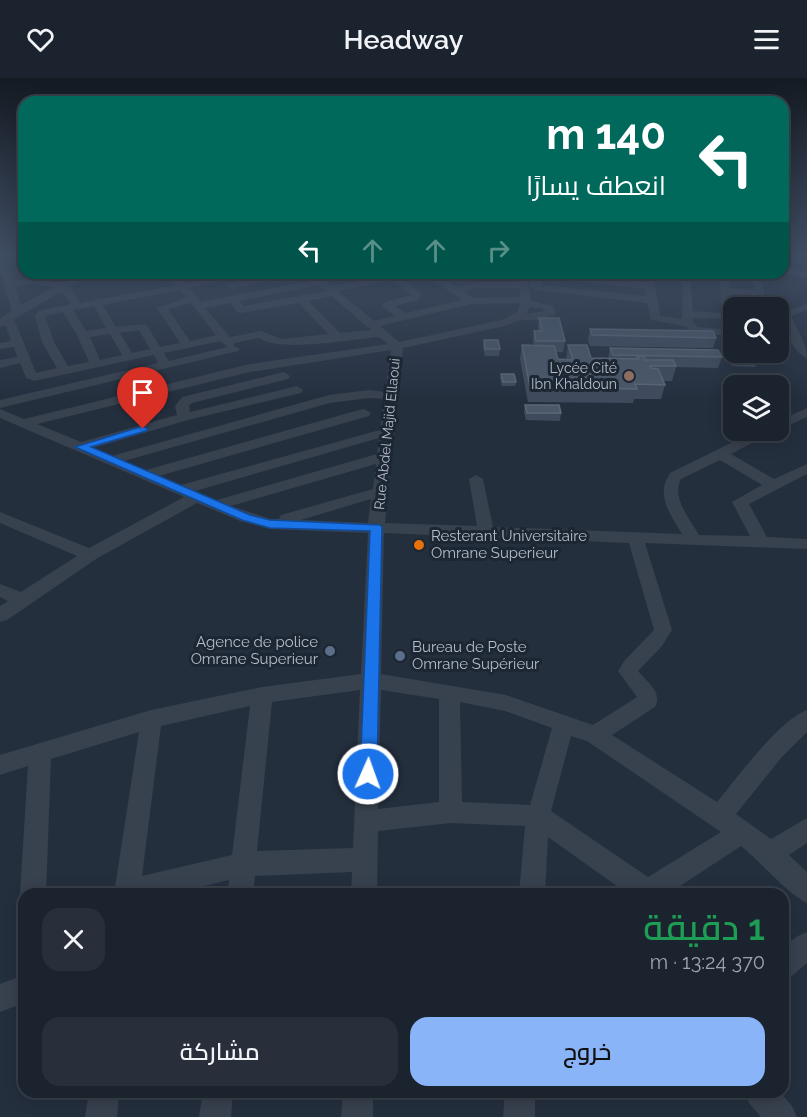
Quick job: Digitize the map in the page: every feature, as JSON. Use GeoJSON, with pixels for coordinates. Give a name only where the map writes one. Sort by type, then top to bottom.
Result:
{"type":"FeatureCollection","features":[{"type":"Feature","properties":{"kind":"street"},"geometry":{"type":"LineString","coordinates":[[31,304],[9,317],[32,376],[187,345],[228,342]]}},
{"type":"Feature","properties":{"kind":"street"},"geometry":{"type":"LineString","coordinates":[[65,370],[48,342],[40,316],[42,313],[87,304]]}},
{"type":"Feature","properties":{"kind":"street"},"geometry":{"type":"LineString","coordinates":[[98,304],[129,357]]}},
{"type":"Feature","properties":{"kind":"street"},"geometry":{"type":"LineString","coordinates":[[186,304],[162,308],[187,345]]}},
{"type":"Feature","properties":{"kind":"street"},"geometry":{"type":"LineString","coordinates":[[197,304],[250,368]]}},
{"type":"Feature","properties":{"kind":"street"},"geometry":{"type":"LineString","coordinates":[[237,304],[270,340],[282,342],[339,338],[371,325],[404,317],[538,317],[551,313],[549,308],[540,304]]}},
{"type":"Feature","properties":{"kind":"street"},"geometry":{"type":"LineString","coordinates":[[0,404],[165,365],[228,342],[251,322],[289,304]]}},
{"type":"Feature","properties":{"kind":"street"},"geometry":{"type":"LineString","coordinates":[[306,304],[339,338]]}},
{"type":"Feature","properties":{"kind":"street","name":"Rue Abdel Majid Ellaoui"},"geometry":{"type":"LineString","coordinates":[[347,304],[397,346],[376,527],[364,888]]}},
{"type":"Feature","properties":{"kind":"street"},"geometry":{"type":"LineString","coordinates":[[371,325],[386,304]]}},
{"type":"Feature","properties":{"kind":"street"},"geometry":{"type":"LineString","coordinates":[[387,304],[404,317]]}},
{"type":"Feature","properties":{"kind":"street"},"geometry":{"type":"LineString","coordinates":[[468,317],[471,304]]}},
{"type":"Feature","properties":{"kind":"street"},"geometry":{"type":"LineString","coordinates":[[521,317],[525,304]]}},
{"type":"Feature","properties":{"kind":"street"},"geometry":{"type":"LineString","coordinates":[[653,304],[655,318],[687,318],[726,317],[725,304]]}},
{"type":"Feature","properties":{"kind":"street"},"geometry":{"type":"LineString","coordinates":[[688,304],[687,318],[695,330],[723,332]]}},
{"type":"Feature","properties":{"kind":"street"},"geometry":{"type":"LineString","coordinates":[[807,306],[784,315],[795,339],[807,354]]}},
{"type":"Feature","properties":{"kind":"street"},"geometry":{"type":"LineString","coordinates":[[71,307],[96,364]]}},
{"type":"Feature","properties":{"kind":"street"},"geometry":{"type":"LineString","coordinates":[[23,423],[250,368],[397,346],[468,317]]}},
{"type":"Feature","properties":{"kind":"street"},"geometry":{"type":"LineString","coordinates":[[83,335],[142,326],[165,365]]}},
{"type":"Feature","properties":{"kind":"street"},"geometry":{"type":"LineString","coordinates":[[789,339],[795,339]]}},
{"type":"Feature","properties":{"kind":"street"},"geometry":{"type":"LineString","coordinates":[[0,346],[18,343]]}},
{"type":"Feature","properties":{"kind":"street"},"geometry":{"type":"LineString","coordinates":[[0,364],[24,359]]}},
{"type":"Feature","properties":{"kind":"street"},"geometry":{"type":"LineString","coordinates":[[275,363],[308,406]]}},
{"type":"Feature","properties":{"kind":"street"},"geometry":{"type":"LineString","coordinates":[[184,417],[182,406],[187,400],[284,376]]}},
{"type":"Feature","properties":{"kind":"street"},"geometry":{"type":"LineString","coordinates":[[80,447],[184,417],[297,390]]}},
{"type":"Feature","properties":{"kind":"street"},"geometry":{"type":"LineString","coordinates":[[112,460],[329,399],[358,395],[392,396]]}},
{"type":"Feature","properties":{"kind":"street"},"geometry":{"type":"LineString","coordinates":[[358,395],[364,413],[387,431]]}},
{"type":"Feature","properties":{"kind":"street"},"geometry":{"type":"LineString","coordinates":[[0,413],[216,505],[270,524],[807,544]]}},
{"type":"Feature","properties":{"kind":"street"},"geometry":{"type":"LineString","coordinates":[[145,475],[364,413]]}},
{"type":"Feature","properties":{"kind":"street"},"geometry":{"type":"LineString","coordinates":[[789,422],[805,415]]}},
{"type":"Feature","properties":{"kind":"street"},"geometry":{"type":"LineString","coordinates":[[0,615],[189,493],[387,431]]}},
{"type":"Feature","properties":{"kind":"street"},"geometry":{"type":"LineString","coordinates":[[693,538],[673,503],[668,487],[675,476],[747,441]]}},
{"type":"Feature","properties":{"kind":"street"},"geometry":{"type":"LineString","coordinates":[[720,454],[774,485]]}},
{"type":"Feature","properties":{"kind":"street"},"geometry":{"type":"LineString","coordinates":[[216,505],[384,458]]}},
{"type":"Feature","properties":{"kind":"street"},"geometry":{"type":"LineString","coordinates":[[761,541],[741,502],[807,468]]}},
{"type":"Feature","properties":{"kind":"street"},"geometry":{"type":"LineString","coordinates":[[476,479],[486,531]]}},
{"type":"Feature","properties":{"kind":"street"},"geometry":{"type":"LineString","coordinates":[[270,524],[380,492]]}},
{"type":"Feature","properties":{"kind":"street"},"geometry":{"type":"LineString","coordinates":[[0,517],[90,555]]}},
{"type":"Feature","properties":{"kind":"street"},"geometry":{"type":"LineString","coordinates":[[595,735],[648,701],[646,693],[630,677],[628,670],[663,630],[635,536]]}},
{"type":"Feature","properties":{"kind":"street"},"geometry":{"type":"LineString","coordinates":[[0,590],[22,600]]}},
{"type":"Feature","properties":{"kind":"street"},"geometry":{"type":"LineString","coordinates":[[0,765],[40,751],[151,720],[262,695],[371,681],[449,692],[506,703],[595,735],[742,832],[770,854],[807,890]]}},
{"type":"Feature","properties":{"kind":"street"},"geometry":{"type":"LineString","coordinates":[[449,692],[452,813]]}},
{"type":"Feature","properties":{"kind":"street"},"geometry":{"type":"LineString","coordinates":[[241,888],[262,695]]}},
{"type":"Feature","properties":{"kind":"street"},"geometry":{"type":"LineString","coordinates":[[719,817],[773,751],[807,719]]}},
{"type":"Feature","properties":{"kind":"street"},"geometry":{"type":"LineString","coordinates":[[129,888],[151,720]]}},
{"type":"Feature","properties":{"kind":"street"},"geometry":{"type":"LineString","coordinates":[[532,888],[538,816],[564,724]]}},
{"type":"Feature","properties":{"kind":"street"},"geometry":{"type":"LineString","coordinates":[[33,888],[40,751]]}},
{"type":"Feature","properties":{"kind":"street"},"geometry":{"type":"LineString","coordinates":[[367,821],[452,813],[538,816],[639,888]]}},
{"type":"Feature","properties":{"kind":"street"},"geometry":{"type":"LineString","coordinates":[[770,854],[807,829]]}},
{"type":"Feature","properties":{"kind":"street"},"geometry":{"type":"LineString","coordinates":[[654,888],[742,832]]}},
{"type":"Feature","properties":{"kind":"street"},"geometry":{"type":"LineString","coordinates":[[148,888],[244,864],[366,859]]}},
{"type":"Feature","properties":{"kind":"street"},"geometry":{"type":"LineString","coordinates":[[789,960],[807,945]]}},
{"type":"Feature","properties":{"kind":"street"},"geometry":{"type":"LineString","coordinates":[[0,998],[18,991]]}},
{"type":"Feature","properties":{"kind":"street"},"geometry":{"type":"LineString","coordinates":[[101,1117],[103,1098]]}},
{"type":"Feature","properties":{"kind":"street"},"geometry":{"type":"LineString","coordinates":[[215,1117],[217,1098]]}},
{"type":"Feature","properties":{"kind":"street"},"geometry":{"type":"LineString","coordinates":[[357,1117],[358,1098]]}},
{"type":"Feature","properties":{"kind":"street"},"geometry":{"type":"LineString","coordinates":[[519,1117],[520,1098]]}},
{"type":"Feature","properties":{"kind":"street"},"geometry":{"type":"LineString","coordinates":[[765,1098],[781,1117]]}},
{"type":"Feature","properties":{"kind":"building"},"geometry":{"type":"Polygon","coordinates":[[[539,318],[559,318],[565,341],[536,341],[534,331],[542,331],[539,318]]]}},
{"type":"Feature","properties":{"kind":"building"},"geometry":{"type":"Polygon","coordinates":[[[590,329],[713,331],[716,338],[592,335],[590,329]]]}},
{"type":"Feature","properties":{"kind":"building"},"geometry":{"type":"Polygon","coordinates":[[[484,340],[498,340],[500,349],[485,349],[484,340]]]}},
{"type":"Feature","properties":{"kind":"building"},"geometry":{"type":"Polygon","coordinates":[[[522,345],[554,346],[558,359],[573,360],[568,345],[587,345],[591,358],[639,359],[637,356],[644,356],[645,360],[673,360],[676,366],[650,366],[658,369],[665,385],[635,384],[637,389],[530,387],[522,345]]]}},
{"type":"Feature","properties":{"kind":"building"},"geometry":{"type":"Polygon","coordinates":[[[610,348],[718,350],[722,357],[613,355],[610,348]]]}},
{"type":"Feature","properties":{"kind":"building"},"geometry":{"type":"Polygon","coordinates":[[[501,374],[514,374],[516,382],[503,382],[501,374]]]}},
{"type":"Feature","properties":{"kind":"building"},"geometry":{"type":"Polygon","coordinates":[[[525,405],[559,405],[561,413],[527,413],[525,405]]]}},
{"type":"Feature","properties":{"kind":"place","name":"Lycée Cité Ibn Khaldoun"},"geometry":{"type":"Point","coordinates":[629,376]}},
{"type":"Feature","properties":{"kind":"place","name":"Resterant Universitaire Omrane Superieur"},"geometry":{"type":"Point","coordinates":[419,545]}},
{"type":"Feature","properties":{"kind":"place","name":"Agence de police Omrane Superieur"},"geometry":{"type":"Point","coordinates":[330,651]}},
{"type":"Feature","properties":{"kind":"place","name":"Bureau de Poste Omrane Supérieur"},"geometry":{"type":"Point","coordinates":[400,656]}},
{"type":"Feature","properties":{"kind":"route"},"geometry":{"type":"LineString","coordinates":[[143,429],[80,447],[246,518],[270,524],[376,527],[368,774]]}}]}
